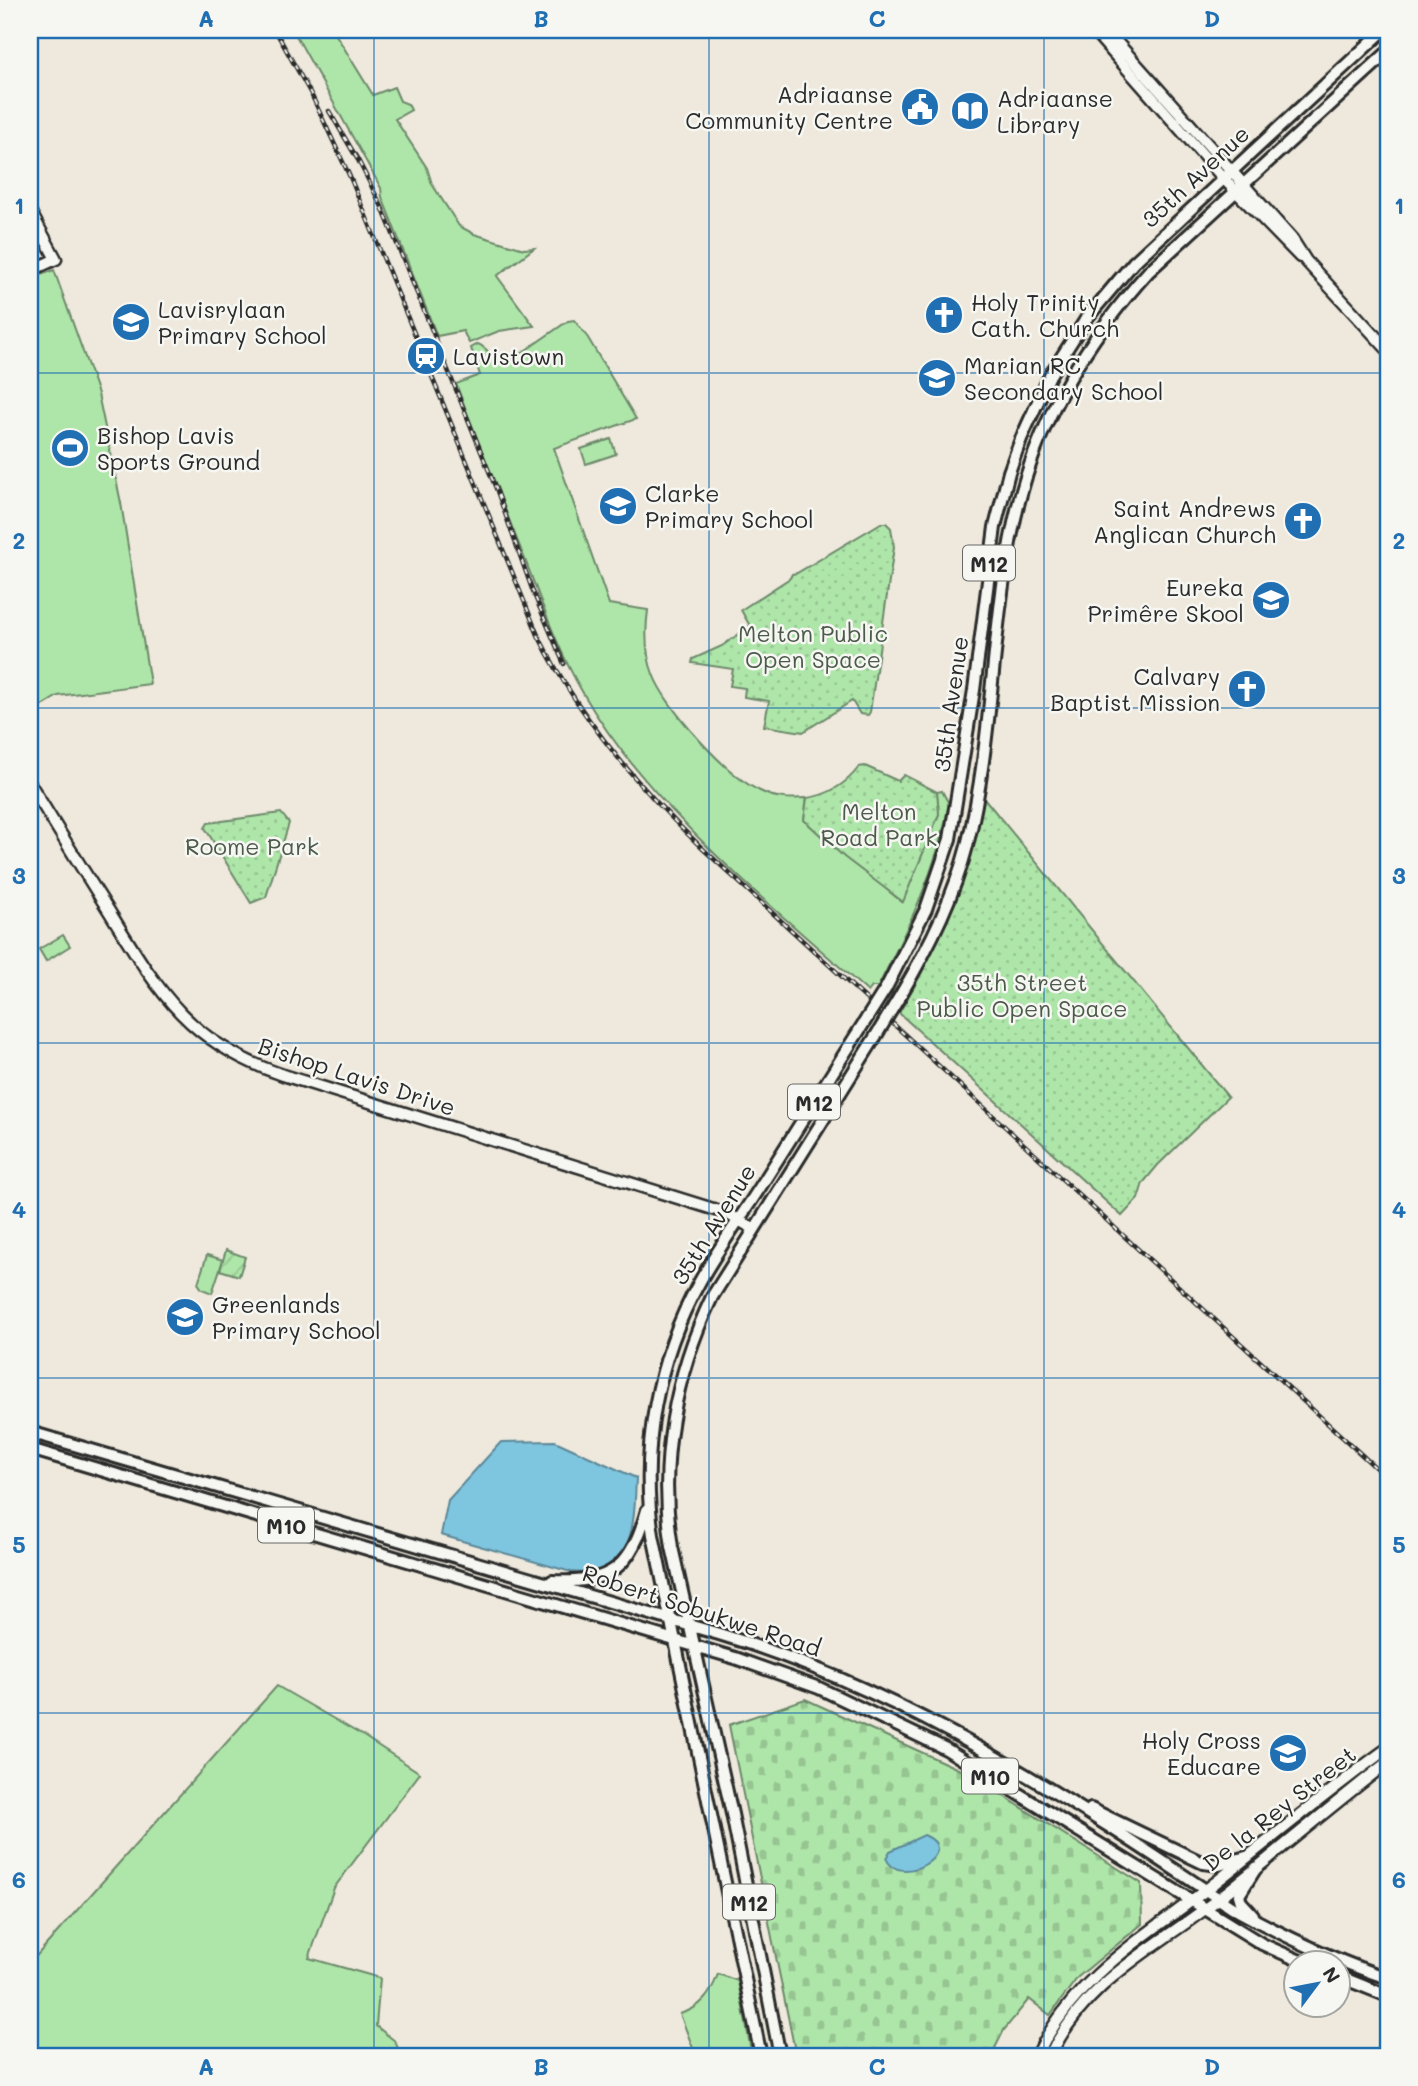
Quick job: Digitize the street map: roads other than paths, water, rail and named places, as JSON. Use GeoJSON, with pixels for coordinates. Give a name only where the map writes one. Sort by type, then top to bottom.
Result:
{"type":"FeatureCollection","features":[{"type":"Feature","properties":{"kind":"main road","name":"35th Avenue"},"geometry":{"type":"LineString","coordinates":[[671,1621],[649,1502],[650,1451],[664,1366],[693,1293],[886,988],[926,909],[950,839],[974,690],[995,527],[1009,472],[1032,413],[1050,375],[1080,328],[1120,277],[1384,30]]}},
{"type":"Feature","properties":{"kind":"main road","name":"35th Avenue"},"geometry":{"type":"LineString","coordinates":[[689,1625],[668,1518],[667,1463],[681,1377],[697,1331],[720,1284],[901,996],[939,925],[966,847],[979,785],[1010,546],[1021,495],[1055,403],[1118,306],[1149,271],[1388,52]]}},
{"type":"Feature","properties":{"kind":"main road","name":"Robert Sobukwe Road"},"geometry":{"type":"LineString","coordinates":[[30,1432],[689,1625],[831,1674],[925,1718],[1045,1785],[1205,1891],[1263,1925],[1355,1967],[1388,1978]]}},
{"type":"Feature","properties":{"kind":"main road","name":"Robert Sobukwe Road"},"geometry":{"type":"LineString","coordinates":[[30,1449],[694,1646],[819,1688],[946,1749],[1262,1944],[1282,1953]]}},
{"type":"Feature","properties":{"kind":"main road"},"geometry":{"type":"LineString","coordinates":[[539,1581],[588,1581],[612,1571],[632,1550],[649,1502]]}},
{"type":"Feature","properties":{"kind":"main road","name":"M12"},"geometry":{"type":"LineString","coordinates":[[671,1621],[761,2056]]}},
{"type":"Feature","properties":{"kind":"main road","name":"M12"},"geometry":{"type":"LineString","coordinates":[[689,1625],[732,1814],[780,2056]]}},
{"type":"Feature","properties":{"kind":"main road"},"geometry":{"type":"LineString","coordinates":[[1045,1785],[1151,1840],[1203,1863],[1219,1865],[1246,1857]]}},
{"type":"Feature","properties":{"kind":"main road"},"geometry":{"type":"LineString","coordinates":[[1256,1868],[1240,1892],[1240,1898],[1263,1925]]}},
{"type":"Feature","properties":{"kind":"main road"},"geometry":{"type":"LineString","coordinates":[[1352,1982],[1388,1996]]}},
{"type":"Feature","properties":{"kind":"street"},"geometry":{"type":"LineString","coordinates":[[1093,30],[1228,175]]}},
{"type":"Feature","properties":{"kind":"street"},"geometry":{"type":"LineString","coordinates":[[1106,30],[1239,188],[1292,239],[1306,261],[1388,350]]}},
{"type":"Feature","properties":{"kind":"street"},"geometry":{"type":"LineString","coordinates":[[30,211],[56,259],[30,271]]}},
{"type":"Feature","properties":{"kind":"street","name":"Bishop Lavis Drive"},"geometry":{"type":"LineString","coordinates":[[30,784],[159,990],[185,1020],[230,1053],[283,1075],[689,1201],[739,1220],[754,1229]]}},
{"type":"Feature","properties":{"kind":"street","name":"De la Rey Street"},"geometry":{"type":"LineString","coordinates":[[1037,2056],[1056,2022],[1087,1983],[1110,1962],[1388,1748]]}},
{"type":"Feature","properties":{"kind":"street","name":"De la Rey Street"},"geometry":{"type":"LineString","coordinates":[[1050,2056],[1076,2013],[1105,1982],[1128,1962],[1218,1899],[1388,1762]]}},
{"type":"Feature","properties":{"kind":"water"},"geometry":{"type":"Polygon","coordinates":[[[555,1441],[636,1478],[631,1530],[627,1545],[619,1558],[608,1567],[592,1572],[571,1572],[441,1535],[448,1500],[501,1442],[555,1441]]]}},
{"type":"Feature","properties":{"kind":"water"},"geometry":{"type":"Polygon","coordinates":[[[924,1835],[935,1842],[937,1850],[933,1858],[914,1869],[893,1867],[886,1858],[890,1851],[924,1835]]]}},
{"type":"Feature","properties":{"kind":"railway"},"geometry":{"type":"LineString","coordinates":[[275,30],[312,96],[350,177],[538,635],[590,722],[632,775],[702,848],[1388,1479]]}},
{"type":"Feature","properties":{"kind":"railway"},"geometry":{"type":"LineString","coordinates":[[329,111],[382,207],[497,491],[533,592],[564,664]]}},
{"type":"Feature","properties":{"kind":"place","name":"Adriaanse Community Centre"},"geometry":{"type":"Point","coordinates":[920,107]}},
{"type":"Feature","properties":{"kind":"place","name":"Adriaanse Library"},"geometry":{"type":"Point","coordinates":[970,111]}},
{"type":"Feature","properties":{"kind":"place","name":"Holy Trinity Cath. Church"},"geometry":{"type":"Point","coordinates":[944,315]}},
{"type":"Feature","properties":{"kind":"place","name":"Lavisrylaan Primary School"},"geometry":{"type":"Point","coordinates":[131,322]}},
{"type":"Feature","properties":{"kind":"place","name":"Lavistown"},"geometry":{"type":"Point","coordinates":[426,356]}},
{"type":"Feature","properties":{"kind":"place","name":"Marian RC Secondary School"},"geometry":{"type":"Point","coordinates":[937,378]}},
{"type":"Feature","properties":{"kind":"place","name":"Bishop Lavis Sports Ground"},"geometry":{"type":"Point","coordinates":[70,448]}},
{"type":"Feature","properties":{"kind":"place","name":"Clarke Primary School"},"geometry":{"type":"Point","coordinates":[618,506]}},
{"type":"Feature","properties":{"kind":"place","name":"Saint Andrews Anglican Church"},"geometry":{"type":"Point","coordinates":[1303,521]}},
{"type":"Feature","properties":{"kind":"place","name":"Eureka Primêre Skool"},"geometry":{"type":"Point","coordinates":[1271,600]}},
{"type":"Feature","properties":{"kind":"place","name":"Calvary Baptist Mission"},"geometry":{"type":"Point","coordinates":[1247,689]}},
{"type":"Feature","properties":{"kind":"place","name":"Greenlands Primary School"},"geometry":{"type":"Point","coordinates":[185,1317]}},
{"type":"Feature","properties":{"kind":"place","name":"Holy Cross Educare"},"geometry":{"type":"Point","coordinates":[1288,1753]}},
{"type":"Feature","properties":{"kind":"park label","name":"Melton Public Open Space"},"geometry":{"type":"Point","coordinates":[813,646]}},
{"type":"Feature","properties":{"kind":"park label","name":"Melton Road Park"},"geometry":{"type":"Point","coordinates":[879,824]}},
{"type":"Feature","properties":{"kind":"park label","name":"Roome Park"},"geometry":{"type":"Point","coordinates":[252,846]}},
{"type":"Feature","properties":{"kind":"park label","name":"35th Street Public Open Space"},"geometry":{"type":"Point","coordinates":[1022,995]}}]}
